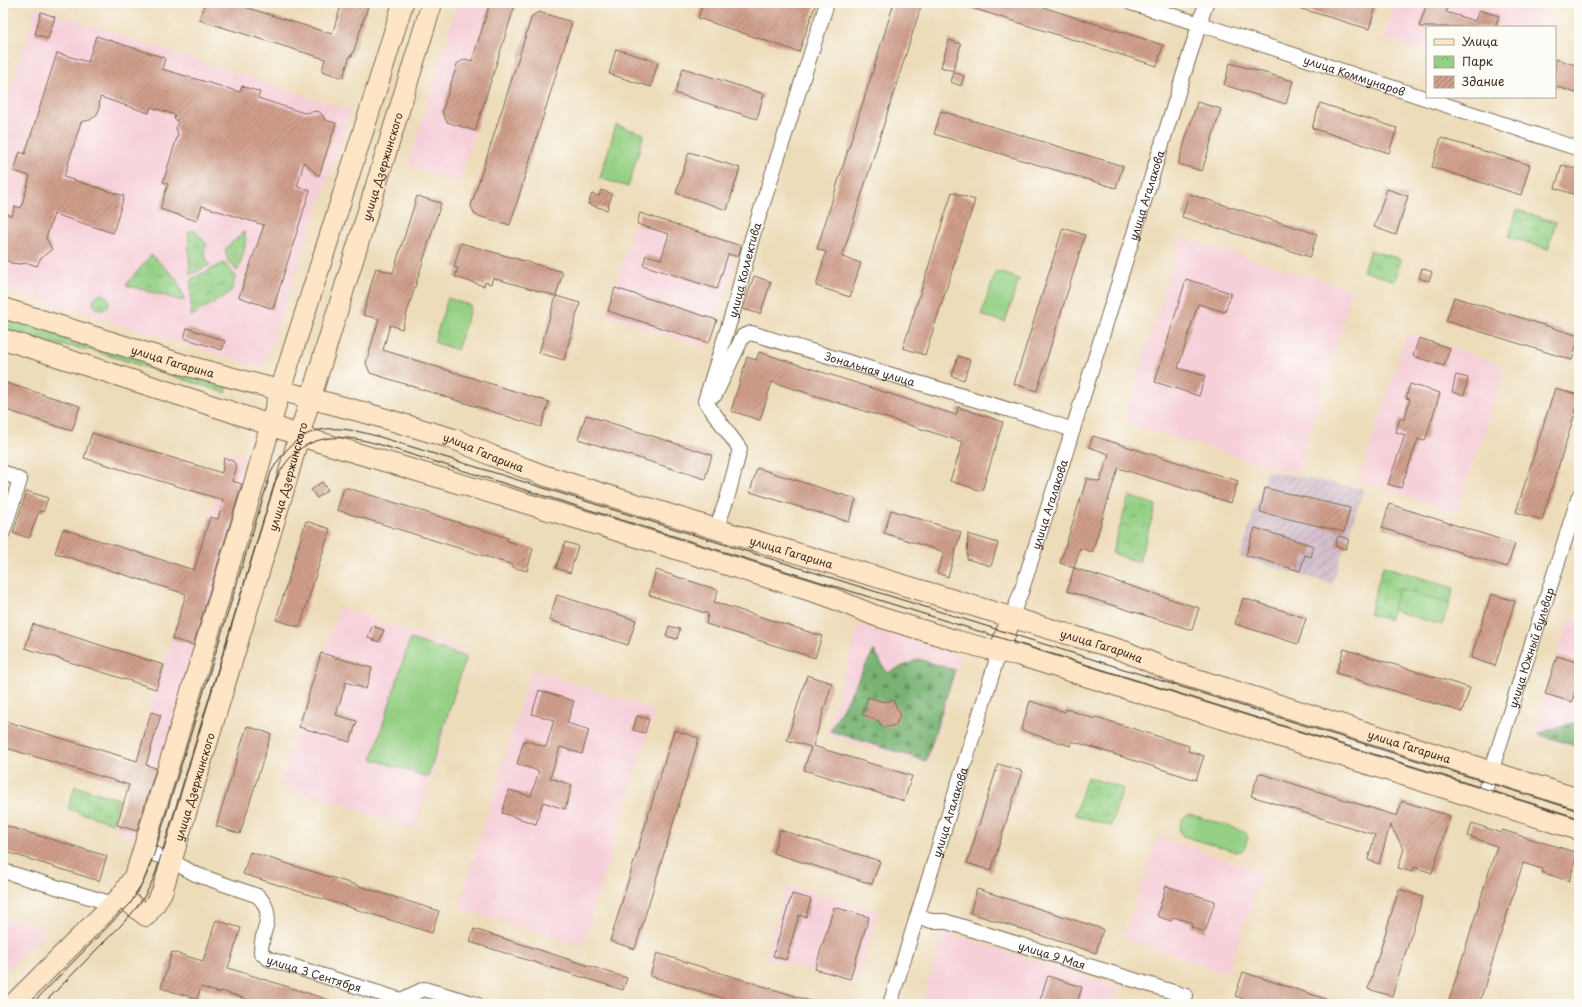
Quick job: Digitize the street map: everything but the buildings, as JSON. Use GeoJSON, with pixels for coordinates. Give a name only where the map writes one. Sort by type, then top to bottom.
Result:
{"type":"FeatureCollection","features":[{"type":"Feature","properties":{"kind":"main road"},"geometry":{"type":"LineString","coordinates":[[13,1004],[117,900],[133,878],[144,850],[252,492],[280,390],[370,114],[403,3]]}},
{"type":"Feature","properties":{"kind":"main road","name":"улица Дзержинского"},"geometry":{"type":"LineString","coordinates":[[117,900],[146,916],[162,892],[286,486],[299,436],[432,3]]}},
{"type":"Feature","properties":{"kind":"main road","name":"улица Гагарина"},"geometry":{"type":"LineString","coordinates":[[3,308],[188,366],[366,413],[454,439],[543,475],[716,529],[1124,651],[1174,672],[1491,772],[1579,798]]}},
{"type":"Feature","properties":{"kind":"main road"},"geometry":{"type":"LineString","coordinates":[[3,339],[270,425],[299,436],[592,523],[828,596],[876,616],[999,652],[1018,655],[1579,830]]}},
{"type":"Feature","properties":{"kind":"main road","name":"улица Агалакова"},"geometry":{"type":"LineString","coordinates":[[999,652],[1011,618]]}},
{"type":"Feature","properties":{"kind":"street","name":"улица Коллектива"},"geometry":{"type":"LineString","coordinates":[[709,407],[706,402],[735,306],[751,241],[827,3]]}},
{"type":"Feature","properties":{"kind":"street","name":"улица Коммунаров"},"geometry":{"type":"LineString","coordinates":[[1131,3],[1426,98]]}},
{"type":"Feature","properties":{"kind":"street","name":"улица Агалакова"},"geometry":{"type":"LineString","coordinates":[[1011,618],[1026,577],[1073,430],[1206,3]]}},
{"type":"Feature","properties":{"kind":"street","name":"улица Коммунаров"},"geometry":{"type":"LineString","coordinates":[[1426,98],[1579,148]]}},
{"type":"Feature","properties":{"kind":"street","name":"Зональная улица"},"geometry":{"type":"LineString","coordinates":[[709,407],[743,336],[751,333],[998,406],[1073,430]]}},
{"type":"Feature","properties":{"kind":"street"},"geometry":{"type":"LineString","coordinates":[[709,407],[740,449],[727,499],[716,529]]}},
{"type":"Feature","properties":{"kind":"street"},"geometry":{"type":"LineString","coordinates":[[3,472],[20,480],[3,532]]}},
{"type":"Feature","properties":{"kind":"street","name":"улица Южный бульвар"},"geometry":{"type":"LineString","coordinates":[[1482,800],[1579,496]]}},
{"type":"Feature","properties":{"kind":"street","name":"улица Агалакова"},"geometry":{"type":"LineString","coordinates":[[890,1004],[999,652]]}},
{"type":"Feature","properties":{"kind":"street","name":"улица 3 Сентября"},"geometry":{"type":"LineString","coordinates":[[144,850],[172,860],[195,874],[258,896],[266,904],[269,916],[261,942],[261,953],[269,959],[400,1002],[424,989],[476,1004]]}},
{"type":"Feature","properties":{"kind":"street"},"geometry":{"type":"LineString","coordinates":[[3,871],[117,900]]}},
{"type":"Feature","properties":{"kind":"street","name":"улица 9 Мая"},"geometry":{"type":"LineString","coordinates":[[917,916],[931,921],[944,921],[1186,996]]}},
{"type":"Feature","properties":{"kind":"shaded area"},"geometry":{"type":"Polygon","coordinates":[[[458,3],[515,3],[460,182],[408,166],[458,3]]]}},
{"type":"Feature","properties":{"kind":"shaded area"},"geometry":{"type":"Polygon","coordinates":[[[1394,3],[1543,3],[1536,26],[1426,26],[1426,53],[1383,39],[1394,3]]]}},
{"type":"Feature","properties":{"kind":"shaded area"},"geometry":{"type":"Polygon","coordinates":[[[36,7],[352,111],[263,368],[3,289],[3,116],[36,7]]]}},
{"type":"Feature","properties":{"kind":"shaded area"},"geometry":{"type":"Polygon","coordinates":[[[634,224],[736,259],[708,348],[606,316],[634,224]]]}},
{"type":"Feature","properties":{"kind":"shaded area"},"geometry":{"type":"Polygon","coordinates":[[[1180,237],[1353,290],[1297,475],[1124,422],[1180,237]]]}},
{"type":"Feature","properties":{"kind":"shaded area"},"geometry":{"type":"Polygon","coordinates":[[[1407,333],[1506,366],[1457,512],[1359,480],[1407,333]]]}},
{"type":"Feature","properties":{"kind":"shaded area"},"geometry":{"type":"Polygon","coordinates":[[[224,452],[250,455],[250,469],[138,839],[115,832],[156,689],[223,474],[224,452]]]}},
{"type":"Feature","properties":{"kind":"shaded area"},"geometry":{"type":"Polygon","coordinates":[[[1267,471],[1364,489],[1332,584],[1240,557],[1267,471]]]}},
{"type":"Feature","properties":{"kind":"shaded area"},"geometry":{"type":"Polygon","coordinates":[[[340,607],[468,652],[416,829],[279,785],[340,607]]]}},
{"type":"Feature","properties":{"kind":"shaded area"},"geometry":{"type":"Polygon","coordinates":[[[1569,619],[1579,623],[1579,749],[1534,735],[1547,695],[1545,694],[1569,619]]]}},
{"type":"Feature","properties":{"kind":"shaded area"},"geometry":{"type":"Polygon","coordinates":[[[859,624],[961,656],[928,763],[826,735],[859,624]]]}},
{"type":"Feature","properties":{"kind":"shaded area"},"geometry":{"type":"Polygon","coordinates":[[[531,669],[655,710],[582,946],[459,908],[531,669]]]}},
{"type":"Feature","properties":{"kind":"shaded area"},"geometry":{"type":"Polygon","coordinates":[[[1158,836],[1262,872],[1227,973],[1124,938],[1158,836]]]}},
{"type":"Feature","properties":{"kind":"shaded area"},"geometry":{"type":"Polygon","coordinates":[[[787,885],[878,911],[857,984],[766,958],[787,885]]]}},
{"type":"Feature","properties":{"kind":"shaded area"},"geometry":{"type":"Polygon","coordinates":[[[3,915],[48,929],[3,975],[3,915]]]}},
{"type":"Feature","properties":{"kind":"shaded area"},"geometry":{"type":"Polygon","coordinates":[[[944,932],[1118,987],[1113,1004],[922,1004],[944,932]]]}},
{"type":"Feature","properties":{"kind":"green space"},"geometry":{"type":"Polygon","coordinates":[[[616,125],[644,134],[628,187],[600,178],[616,125]]]}},
{"type":"Feature","properties":{"kind":"green space"},"geometry":{"type":"Polygon","coordinates":[[[1517,210],[1556,222],[1548,249],[1509,237],[1517,210]]]}},
{"type":"Feature","properties":{"kind":"green space"},"geometry":{"type":"Polygon","coordinates":[[[194,230],[207,245],[204,251],[206,259],[210,265],[190,275],[188,232],[194,230]]]}},
{"type":"Feature","properties":{"kind":"green space"},"geometry":{"type":"Polygon","coordinates":[[[244,232],[245,247],[237,271],[228,261],[225,249],[244,232]]]}},
{"type":"Feature","properties":{"kind":"green space"},"geometry":{"type":"Polygon","coordinates":[[[1370,250],[1401,259],[1395,281],[1363,271],[1370,250]]]}},
{"type":"Feature","properties":{"kind":"green space"},"geometry":{"type":"Polygon","coordinates":[[[151,255],[176,278],[184,297],[183,301],[126,285],[151,255]]]}},
{"type":"Feature","properties":{"kind":"green space"},"geometry":{"type":"Polygon","coordinates":[[[224,263],[236,276],[231,291],[191,316],[191,279],[224,263]]]}},
{"type":"Feature","properties":{"kind":"green space"},"geometry":{"type":"Polygon","coordinates":[[[996,271],[1019,279],[1005,322],[981,315],[996,271]]]}},
{"type":"Feature","properties":{"kind":"green space"},"geometry":{"type":"Polygon","coordinates":[[[101,294],[107,296],[109,302],[107,308],[101,310],[95,308],[93,302],[95,296],[101,294]]]}},
{"type":"Feature","properties":{"kind":"green space"},"geometry":{"type":"Polygon","coordinates":[[[448,298],[471,306],[457,350],[434,342],[448,298]]]}},
{"type":"Feature","properties":{"kind":"green space"},"geometry":{"type":"Polygon","coordinates":[[[3,317],[228,387],[226,393],[95,351],[38,341],[3,330],[3,317]]]}},
{"type":"Feature","properties":{"kind":"green space"},"geometry":{"type":"Polygon","coordinates":[[[1129,496],[1156,505],[1139,562],[1112,553],[1129,496]]]}},
{"type":"Feature","properties":{"kind":"green space"},"geometry":{"type":"Polygon","coordinates":[[[1383,566],[1454,588],[1449,604],[1399,589],[1389,620],[1369,614],[1383,566]]]}},
{"type":"Feature","properties":{"kind":"green space"},"geometry":{"type":"Polygon","coordinates":[[[1399,589],[1449,604],[1442,625],[1392,610],[1399,589]]]}},
{"type":"Feature","properties":{"kind":"green space"},"geometry":{"type":"Polygon","coordinates":[[[410,639],[466,657],[428,777],[372,759],[410,639]]]}},
{"type":"Feature","properties":{"kind":"green space"},"geometry":{"type":"Polygon","coordinates":[[[874,650],[887,673],[919,659],[955,670],[926,761],[830,731],[874,650]]]}},
{"type":"Feature","properties":{"kind":"green space"},"geometry":{"type":"Polygon","coordinates":[[[1572,723],[1579,726],[1579,747],[1537,734],[1572,723]]]}},
{"type":"Feature","properties":{"kind":"green space"},"geometry":{"type":"Polygon","coordinates":[[[1087,777],[1123,788],[1111,826],[1075,815],[1087,777]]]}},
{"type":"Feature","properties":{"kind":"green space"},"geometry":{"type":"Polygon","coordinates":[[[75,786],[119,799],[112,823],[68,809],[75,786]]]}},
{"type":"Feature","properties":{"kind":"green space"},"geometry":{"type":"Polygon","coordinates":[[[1189,814],[1244,831],[1248,837],[1244,850],[1237,852],[1183,836],[1179,831],[1180,826],[1183,818],[1189,814]]]}},
{"type":"Feature","properties":{"kind":"tram line"},"geometry":{"type":"LineString","coordinates":[[32,1004],[130,904],[143,883],[154,854],[271,472],[293,443],[305,435],[318,430],[346,430],[362,432],[380,437],[1579,811]]}},
{"type":"Feature","properties":{"kind":"tram line"},"geometry":{"type":"LineString","coordinates":[[43,1004],[131,914],[151,884],[156,872],[275,482],[284,466],[294,454],[319,440],[333,438],[348,438],[381,445],[1579,818]]}}]}
